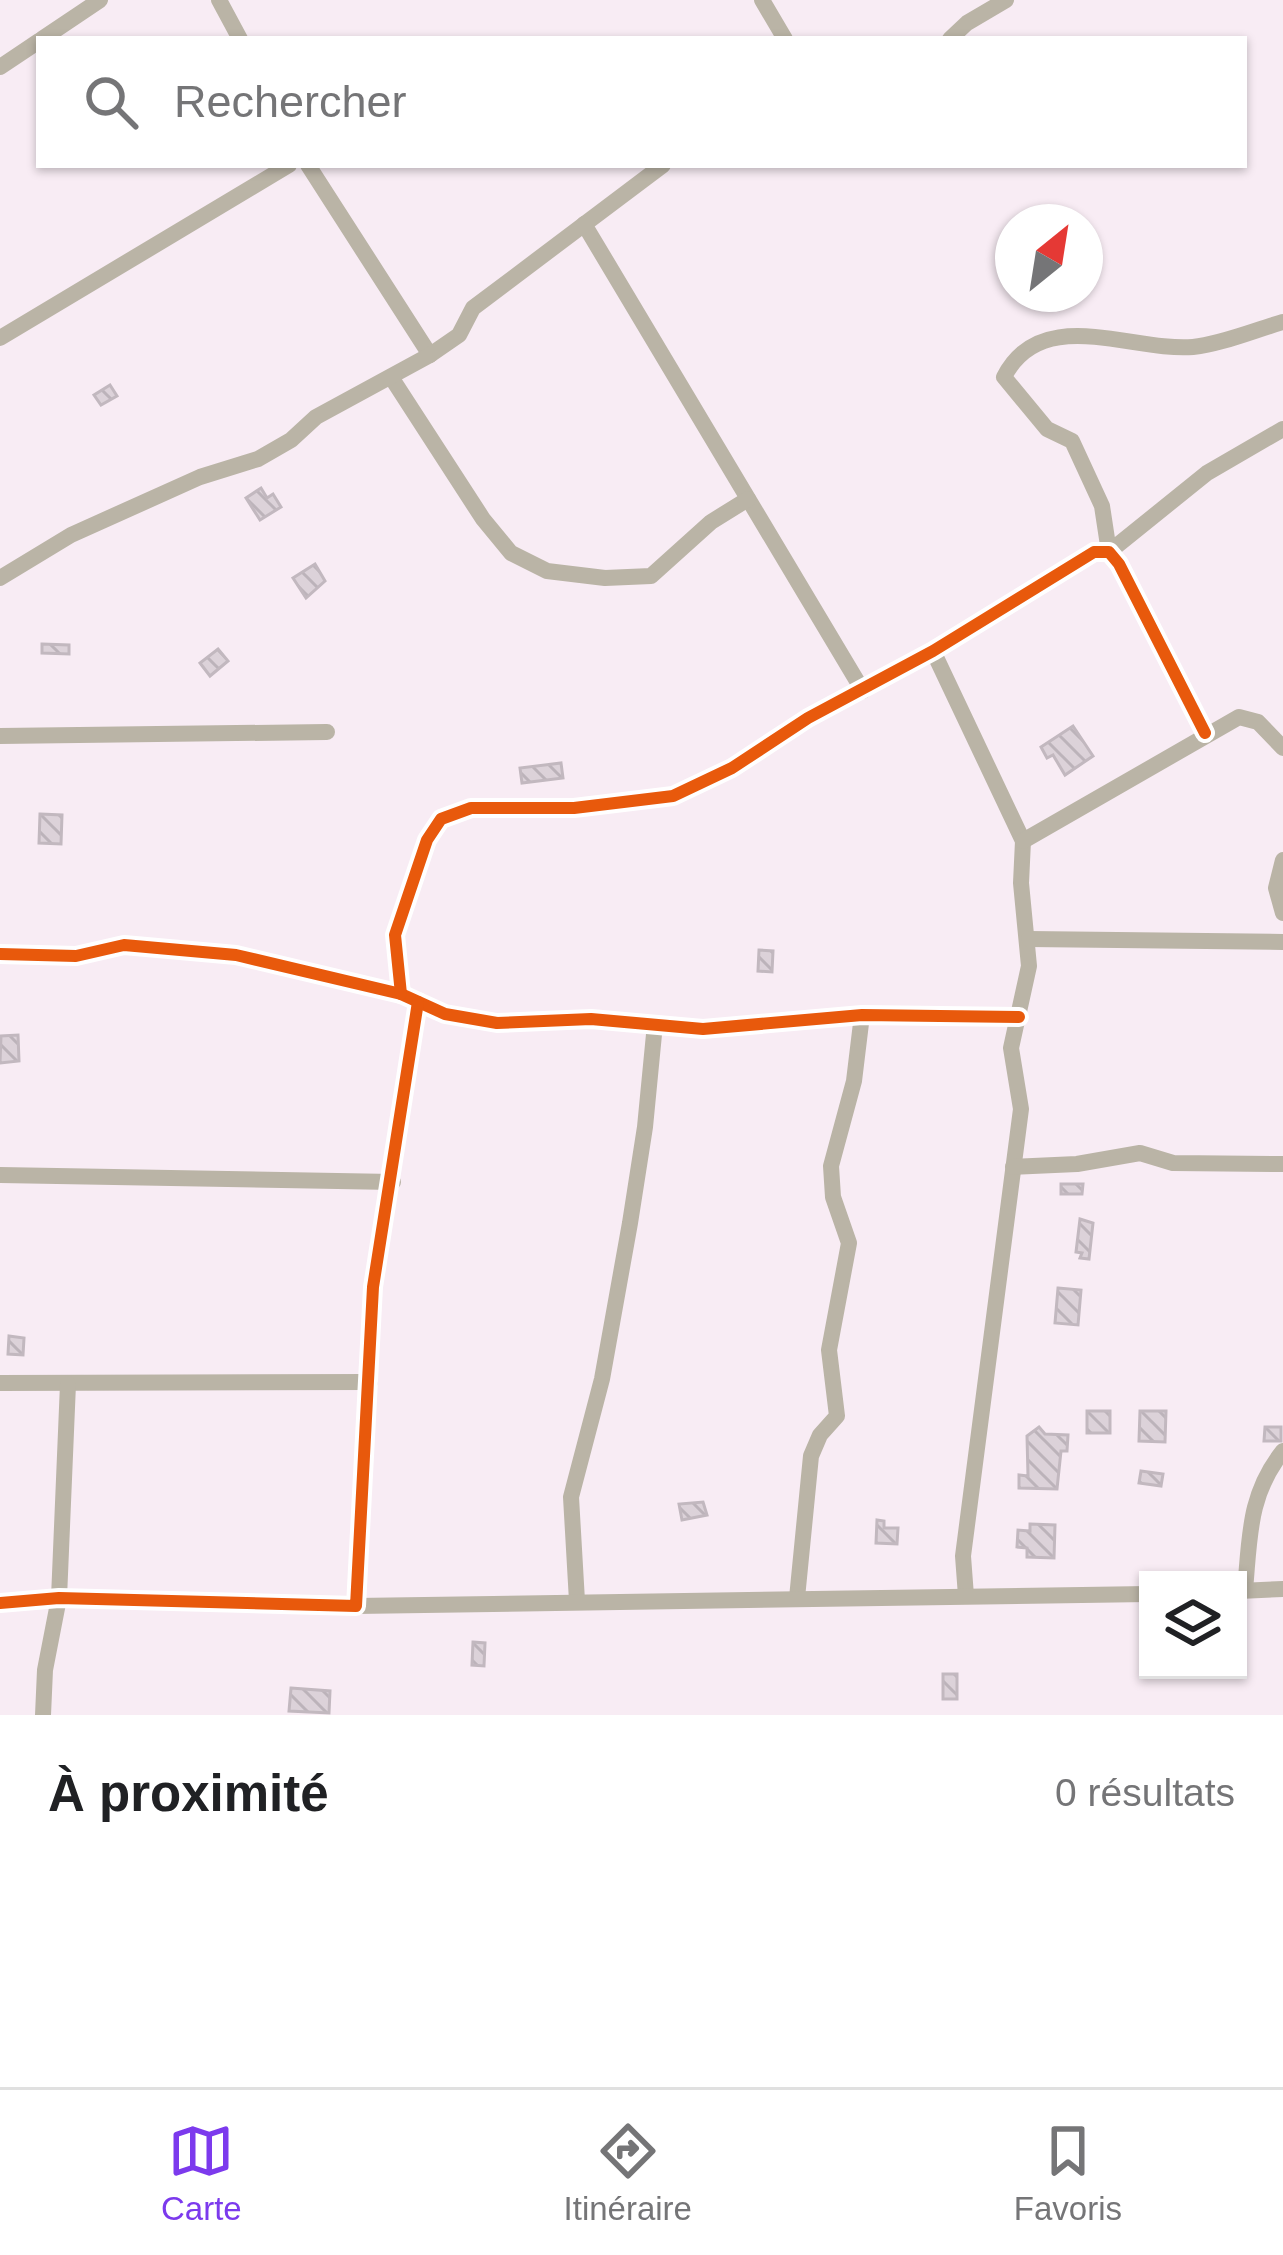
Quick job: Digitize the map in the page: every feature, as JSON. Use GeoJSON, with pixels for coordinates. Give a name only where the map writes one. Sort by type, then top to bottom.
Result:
{"type":"FeatureCollection","features":[{"type":"Feature","properties":{"kind":"street"},"geometry":{"type":"LineString","coordinates":[[47,36],[100,0]]}},
{"type":"Feature","properties":{"kind":"street"},"geometry":{"type":"LineString","coordinates":[[219,0],[238,36]]}},
{"type":"Feature","properties":{"kind":"street"},"geometry":{"type":"LineString","coordinates":[[762,0],[783,36]]}},
{"type":"Feature","properties":{"kind":"street"},"geometry":{"type":"LineString","coordinates":[[953,36],[1006,0]]}},
{"type":"Feature","properties":{"kind":"street"},"geometry":{"type":"LineString","coordinates":[[0,68],[36,43]]}},
{"type":"Feature","properties":{"kind":"street"},"geometry":{"type":"LineString","coordinates":[[0,338],[284,168]]}},
{"type":"Feature","properties":{"kind":"street"},"geometry":{"type":"LineString","coordinates":[[310,168],[430,356]]}},
{"type":"Feature","properties":{"kind":"street"},"geometry":{"type":"LineString","coordinates":[[0,578],[71,535],[200,477],[258,459],[291,440],[316,417],[430,356],[459,335],[473,308],[659,168]]}},
{"type":"Feature","properties":{"kind":"street"},"geometry":{"type":"LineString","coordinates":[[584,224],[862,691]]}},
{"type":"Feature","properties":{"kind":"street"},"geometry":{"type":"LineString","coordinates":[[1205,733],[1109,552],[1102,506],[1072,441],[1047,429],[1004,376],[1015,356],[1076,334],[1192,347],[1283,322]]}},
{"type":"Feature","properties":{"kind":"street"},"geometry":{"type":"LineString","coordinates":[[391,377],[483,519],[511,553],[547,572],[605,578],[652,576],[712,522],[748,499]]}},
{"type":"Feature","properties":{"kind":"street"},"geometry":{"type":"LineString","coordinates":[[356,1606],[373,1287],[393,1182],[410,998],[395,935],[428,840],[441,819],[471,808],[574,808],[673,796],[732,767],[1094,552],[1109,552],[1208,473],[1283,429]]}},
{"type":"Feature","properties":{"kind":"street"},"geometry":{"type":"LineString","coordinates":[[932,651],[1023,842],[1021,883],[1029,939],[1027,986],[1011,1048],[1021,1109],[963,1556],[966,1596]]}},
{"type":"Feature","properties":{"kind":"street"},"geometry":{"type":"LineString","coordinates":[[1023,842],[1239,717],[1258,722],[1283,748]]}},
{"type":"Feature","properties":{"kind":"street"},"geometry":{"type":"LineString","coordinates":[[0,736],[327,732]]}},
{"type":"Feature","properties":{"kind":"street"},"geometry":{"type":"LineString","coordinates":[[1283,860],[1276,888],[1283,913]]}},
{"type":"Feature","properties":{"kind":"street"},"geometry":{"type":"LineString","coordinates":[[1029,939],[1283,942]]}},
{"type":"Feature","properties":{"kind":"street"},"geometry":{"type":"LineString","coordinates":[[0,954],[76,956],[124,945],[236,955],[410,998],[445,1015],[497,1023],[590,1019],[703,1029],[862,1015],[1019,1018]]}},
{"type":"Feature","properties":{"kind":"street"},"geometry":{"type":"LineString","coordinates":[[797,1598],[811,1456],[820,1435],[837,1416],[829,1350],[849,1243],[833,1197],[831,1166],[854,1081],[862,1015]]}},
{"type":"Feature","properties":{"kind":"street"},"geometry":{"type":"LineString","coordinates":[[578,1601],[571,1497],[602,1379],[626,1245],[655,1024]]}},
{"type":"Feature","properties":{"kind":"street"},"geometry":{"type":"LineString","coordinates":[[1013,1167],[1077,1164],[1140,1153],[1173,1162],[1283,1164]]}},
{"type":"Feature","properties":{"kind":"street"},"geometry":{"type":"LineString","coordinates":[[0,1174],[393,1182]]}},
{"type":"Feature","properties":{"kind":"street"},"geometry":{"type":"LineString","coordinates":[[0,1383],[370,1382]]}},
{"type":"Feature","properties":{"kind":"street"},"geometry":{"type":"LineString","coordinates":[[44,1715],[45,1670],[58,1598],[68,1384]]}},
{"type":"Feature","properties":{"kind":"street"},"geometry":{"type":"LineString","coordinates":[[1244,1571],[1253,1506],[1264,1474],[1283,1451]]}},
{"type":"Feature","properties":{"kind":"street"},"geometry":{"type":"LineString","coordinates":[[1247,1590],[1283,1589]]}},
{"type":"Feature","properties":{"kind":"street"},"geometry":{"type":"LineString","coordinates":[[0,1603],[58,1598],[356,1606],[1139,1594]]}},
{"type":"Feature","properties":{"kind":"building"},"geometry":{"type":"Polygon","coordinates":[[[110,385],[117,396],[101,405],[94,395],[110,385]]]}},
{"type":"Feature","properties":{"kind":"building"},"geometry":{"type":"Polygon","coordinates":[[[261,488],[267,498],[273,494],[281,507],[260,520],[246,498],[261,488]]]}},
{"type":"Feature","properties":{"kind":"building"},"geometry":{"type":"Polygon","coordinates":[[[315,564],[325,581],[306,598],[293,578],[315,564]]]}},
{"type":"Feature","properties":{"kind":"building"},"geometry":{"type":"Polygon","coordinates":[[[42,644],[69,645],[69,654],[42,653],[42,644]]]}},
{"type":"Feature","properties":{"kind":"building"},"geometry":{"type":"Polygon","coordinates":[[[218,649],[228,661],[210,676],[200,663],[218,649]]]}},
{"type":"Feature","properties":{"kind":"building"},"geometry":{"type":"Polygon","coordinates":[[[1073,726],[1093,756],[1065,775],[1053,755],[1047,758],[1041,747],[1073,726]]]}},
{"type":"Feature","properties":{"kind":"building"},"geometry":{"type":"Polygon","coordinates":[[[561,763],[563,778],[522,783],[520,768],[561,763]]]}},
{"type":"Feature","properties":{"kind":"building"},"geometry":{"type":"Polygon","coordinates":[[[40,814],[62,815],[61,844],[39,843],[40,814]]]}},
{"type":"Feature","properties":{"kind":"building"},"geometry":{"type":"Polygon","coordinates":[[[759,950],[773,951],[772,972],[758,971],[759,950]]]}},
{"type":"Feature","properties":{"kind":"building"},"geometry":{"type":"Polygon","coordinates":[[[18,1035],[19,1061],[0,1063],[1,1036],[18,1035]]]}},
{"type":"Feature","properties":{"kind":"building"},"geometry":{"type":"Polygon","coordinates":[[[1061,1184],[1083,1184],[1082,1194],[1061,1194],[1061,1184]]]}},
{"type":"Feature","properties":{"kind":"building"},"geometry":{"type":"Polygon","coordinates":[[[1080,1219],[1093,1223],[1089,1259],[1076,1252],[1080,1219]]]}},
{"type":"Feature","properties":{"kind":"building"},"geometry":{"type":"Polygon","coordinates":[[[1058,1288],[1081,1290],[1078,1325],[1055,1323],[1058,1288]]]}},
{"type":"Feature","properties":{"kind":"building"},"geometry":{"type":"Polygon","coordinates":[[[9,1336],[24,1338],[23,1355],[8,1354],[9,1336]]]}},
{"type":"Feature","properties":{"kind":"building"},"geometry":{"type":"Polygon","coordinates":[[[1087,1411],[1110,1411],[1110,1433],[1087,1433],[1087,1411]]]}},
{"type":"Feature","properties":{"kind":"building"},"geometry":{"type":"Polygon","coordinates":[[[1140,1411],[1166,1411],[1165,1442],[1139,1441],[1140,1411]]]}},
{"type":"Feature","properties":{"kind":"building"},"geometry":{"type":"Polygon","coordinates":[[[1039,1427],[1045,1434],[1068,1435],[1067,1451],[1061,1451],[1057,1489],[1019,1488],[1019,1475],[1028,1476],[1027,1436],[1039,1427]]]}},
{"type":"Feature","properties":{"kind":"building"},"geometry":{"type":"Polygon","coordinates":[[[1265,1427],[1281,1427],[1281,1441],[1264,1441],[1265,1427]]]}},
{"type":"Feature","properties":{"kind":"building"},"geometry":{"type":"Polygon","coordinates":[[[1141,1471],[1163,1474],[1161,1486],[1139,1483],[1141,1471]]]}},
{"type":"Feature","properties":{"kind":"building"},"geometry":{"type":"Polygon","coordinates":[[[703,1502],[707,1515],[682,1520],[679,1504],[703,1502]]]}},
{"type":"Feature","properties":{"kind":"building"},"geometry":{"type":"Polygon","coordinates":[[[877,1520],[884,1521],[884,1528],[898,1528],[897,1544],[876,1543],[877,1520]]]}},
{"type":"Feature","properties":{"kind":"building"},"geometry":{"type":"Polygon","coordinates":[[[1030,1524],[1055,1525],[1054,1558],[1027,1557],[1027,1548],[1017,1547],[1018,1530],[1030,1531],[1030,1524]]]}},
{"type":"Feature","properties":{"kind":"building"},"geometry":{"type":"Polygon","coordinates":[[[473,1642],[485,1643],[484,1666],[472,1665],[473,1642]]]}},
{"type":"Feature","properties":{"kind":"building"},"geometry":{"type":"Polygon","coordinates":[[[943,1674],[957,1674],[957,1699],[943,1699],[943,1674]]]}},
{"type":"Feature","properties":{"kind":"building"},"geometry":{"type":"Polygon","coordinates":[[[291,1688],[330,1691],[329,1713],[289,1711],[291,1688]]]}},
{"type":"Feature","properties":{"kind":"cycle path"},"geometry":{"type":"LineString","coordinates":[[401,994],[395,935],[427,840],[441,819],[471,808],[574,808],[673,796],[732,768],[808,718],[933,651],[1094,552],[1109,552],[1119,564],[1205,733]]}},
{"type":"Feature","properties":{"kind":"cycle path"},"geometry":{"type":"LineString","coordinates":[[0,954],[76,956],[124,945],[236,955],[401,994],[445,1014],[497,1023],[591,1019],[703,1029],[862,1015],[1019,1017]]}},
{"type":"Feature","properties":{"kind":"cycle path"},"geometry":{"type":"LineString","coordinates":[[0,1603],[59,1598],[356,1606],[373,1287],[418,1002]]}}]}
